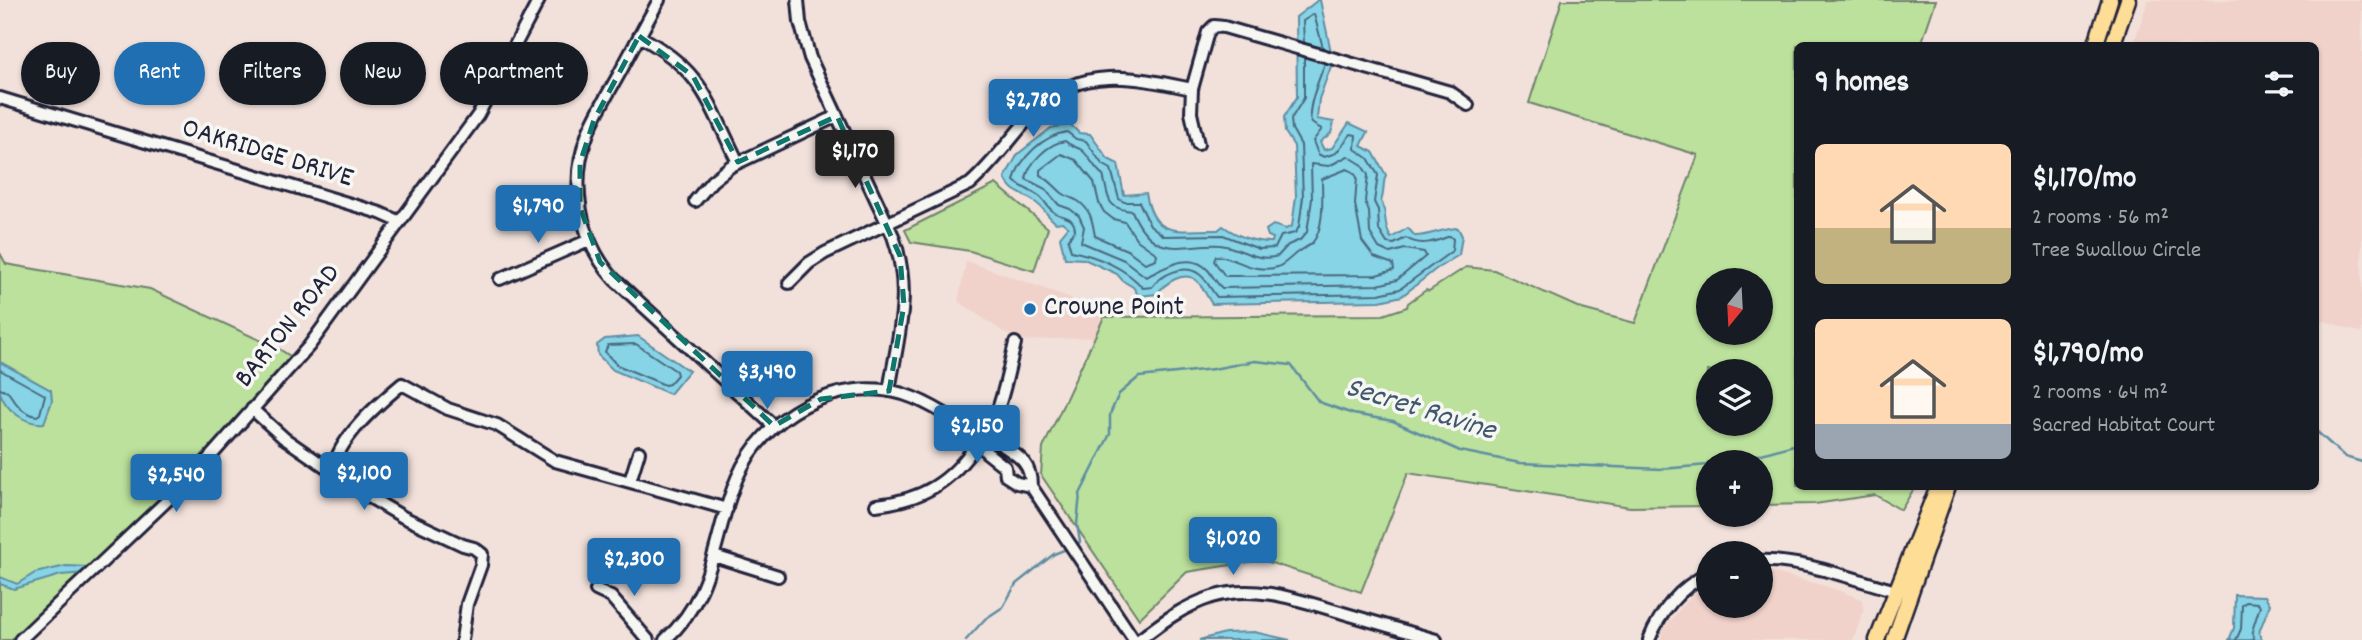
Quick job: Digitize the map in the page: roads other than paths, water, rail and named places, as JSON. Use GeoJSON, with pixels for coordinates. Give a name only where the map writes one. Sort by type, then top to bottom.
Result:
{"type":"FeatureCollection","features":[{"type":"Feature","properties":{"kind":"main road"},"geometry":{"type":"LineString","coordinates":[[2096,42],[2110,0]]}},
{"type":"Feature","properties":{"kind":"main road"},"geometry":{"type":"LineString","coordinates":[[2113,42],[2128,0]]}},
{"type":"Feature","properties":{"kind":"main road"},"geometry":{"type":"LineString","coordinates":[[1894,640],[1903,592],[1937,490]]}},
{"type":"Feature","properties":{"kind":"main road"},"geometry":{"type":"LineString","coordinates":[[1877,640],[1903,592],[1946,490]]}},
{"type":"Feature","properties":{"kind":"street","name":"BARTON ROAD"},"geometry":{"type":"LineString","coordinates":[[20,640],[194,475],[309,346],[478,115],[538,0]]}},
{"type":"Feature","properties":{"kind":"street"},"geometry":{"type":"LineString","coordinates":[[659,0],[594,120],[583,149],[579,193],[589,240],[600,262],[614,279],[774,426]]}},
{"type":"Feature","properties":{"kind":"street"},"geometry":{"type":"LineString","coordinates":[[798,0],[803,40],[900,256],[904,289],[889,391]]}},
{"type":"Feature","properties":{"kind":"street"},"geometry":{"type":"LineString","coordinates":[[1198,144],[1191,113],[1192,89],[1208,32],[1213,26],[1450,92],[1468,105]]}},
{"type":"Feature","properties":{"kind":"street"},"geometry":{"type":"LineString","coordinates":[[639,36],[678,61],[693,76],[713,107],[738,162]]}},
{"type":"Feature","properties":{"kind":"street"},"geometry":{"type":"LineString","coordinates":[[789,283],[809,263],[970,184],[986,170],[1040,106],[1065,90],[1096,78],[1130,76],[1192,89]]}},
{"type":"Feature","properties":{"kind":"street","name":"OAKRIDGE DRIVE"},"geometry":{"type":"LineString","coordinates":[[0,99],[380,213],[398,221]]}},
{"type":"Feature","properties":{"kind":"street"},"geometry":{"type":"LineString","coordinates":[[695,201],[722,172],[738,162],[837,116]]}},
{"type":"Feature","properties":{"kind":"street"},"geometry":{"type":"LineString","coordinates":[[499,279],[589,240]]}},
{"type":"Feature","properties":{"kind":"street"},"geometry":{"type":"LineString","coordinates":[[876,505],[914,498],[940,485],[960,467],[982,441],[997,409],[1015,343]]}},
{"type":"Feature","properties":{"kind":"street"},"geometry":{"type":"LineString","coordinates":[[333,472],[334,460],[339,452],[372,410],[402,384],[448,409],[497,425],[555,461],[727,509]]}},
{"type":"Feature","properties":{"kind":"street"},"geometry":{"type":"LineString","coordinates":[[665,640],[681,624],[699,599],[736,480],[747,457],[774,426],[803,406],[860,390],[889,391],[930,405],[982,441],[986,452],[1005,467],[1006,476],[1017,483],[1031,486]]}},
{"type":"Feature","properties":{"kind":"street"},"geometry":{"type":"LineString","coordinates":[[252,410],[284,438],[340,479],[403,517],[482,554],[481,565],[467,604],[462,640]]}},
{"type":"Feature","properties":{"kind":"street"},"geometry":{"type":"LineString","coordinates":[[982,441],[995,440],[1026,461],[1031,475],[1031,486],[1137,640],[1177,612],[1196,603],[1235,592],[1254,592],[1311,604],[1436,640]]}},
{"type":"Feature","properties":{"kind":"street"},"geometry":{"type":"LineString","coordinates":[[630,481],[639,452]]}},
{"type":"Feature","properties":{"kind":"street"},"geometry":{"type":"LineString","coordinates":[[1005,467],[1017,456]]}},
{"type":"Feature","properties":{"kind":"street"},"geometry":{"type":"LineString","coordinates":[[714,556],[778,576]]}},
{"type":"Feature","properties":{"kind":"street"},"geometry":{"type":"LineString","coordinates":[[1773,561],[1800,565],[1903,592]]}},
{"type":"Feature","properties":{"kind":"street"},"geometry":{"type":"LineString","coordinates":[[1649,640],[1665,608],[1696,580]]}},
{"type":"Feature","properties":{"kind":"street"},"geometry":{"type":"LineString","coordinates":[[596,590],[611,597],[648,640]]}},
{"type":"Feature","properties":{"kind":"water"},"geometry":{"type":"Polygon","coordinates":[[[1318,0],[1333,61],[1319,99],[1317,119],[1334,122],[1331,133],[1320,142],[1324,150],[1332,148],[1349,123],[1368,132],[1361,146],[1373,152],[1386,175],[1381,201],[1391,238],[1408,228],[1415,236],[1458,228],[1462,236],[1459,255],[1402,296],[1380,301],[1212,304],[1198,282],[1191,277],[1174,280],[1157,294],[1139,296],[1133,287],[1117,274],[1084,259],[1065,258],[1060,237],[1068,227],[1062,222],[1056,223],[1038,204],[1014,190],[1005,177],[1018,154],[1051,128],[1070,124],[1079,133],[1090,134],[1108,159],[1118,164],[1124,195],[1146,193],[1155,218],[1170,229],[1218,230],[1223,226],[1246,238],[1272,242],[1273,238],[1268,236],[1266,230],[1273,225],[1286,229],[1292,226],[1296,197],[1294,146],[1285,132],[1284,117],[1297,97],[1296,17],[1318,0]]]}},
{"type":"Feature","properties":{"kind":"water"},"geometry":{"type":"Polygon","coordinates":[[[638,336],[689,371],[670,394],[613,370],[598,355],[597,345],[605,339],[638,336]]]}},
{"type":"Feature","properties":{"kind":"water"},"geometry":{"type":"Polygon","coordinates":[[[0,362],[51,390],[52,401],[44,423],[23,419],[6,405],[0,392],[0,362]]]}},
{"type":"Feature","properties":{"kind":"water"},"geometry":{"type":"Polygon","coordinates":[[[66,566],[90,567],[86,573],[61,575],[14,589],[0,584],[0,577],[17,584],[35,573],[66,566]]]}},
{"type":"Feature","properties":{"kind":"water"},"geometry":{"type":"Polygon","coordinates":[[[2235,595],[2265,596],[2270,604],[2259,632],[2261,640],[2229,640],[2234,628],[2235,595]]]}},
{"type":"Feature","properties":{"kind":"water"},"geometry":{"type":"Polygon","coordinates":[[[1254,632],[1290,640],[1199,640],[1225,633],[1254,632]]]}},
{"type":"Feature","properties":{"kind":"waterway","name":"Secret Ravine"},"geometry":{"type":"LineString","coordinates":[[1075,545],[1080,542],[1077,524],[1080,494],[1110,434],[1110,414],[1119,394],[1139,377],[1213,369],[1255,361],[1291,365],[1319,402],[1353,414],[1393,421],[1460,451],[1520,463],[1662,469],[1696,466]]}},
{"type":"Feature","properties":{"kind":"waterway","name":"Secret Ravine"},"geometry":{"type":"LineString","coordinates":[[2319,434],[2345,457],[2362,462]]}},
{"type":"Feature","properties":{"kind":"waterway","name":"Secret Ravine"},"geometry":{"type":"LineString","coordinates":[[1773,451],[1794,445]]}},
{"type":"Feature","properties":{"kind":"waterway","name":"Secret Ravine"},"geometry":{"type":"LineString","coordinates":[[966,640],[985,619],[1003,607],[1016,584],[1054,554],[1069,548]]}},
{"type":"Feature","properties":{"kind":"place","name":"Crowne Point"},"geometry":{"type":"Point","coordinates":[1030,309]}}]}
